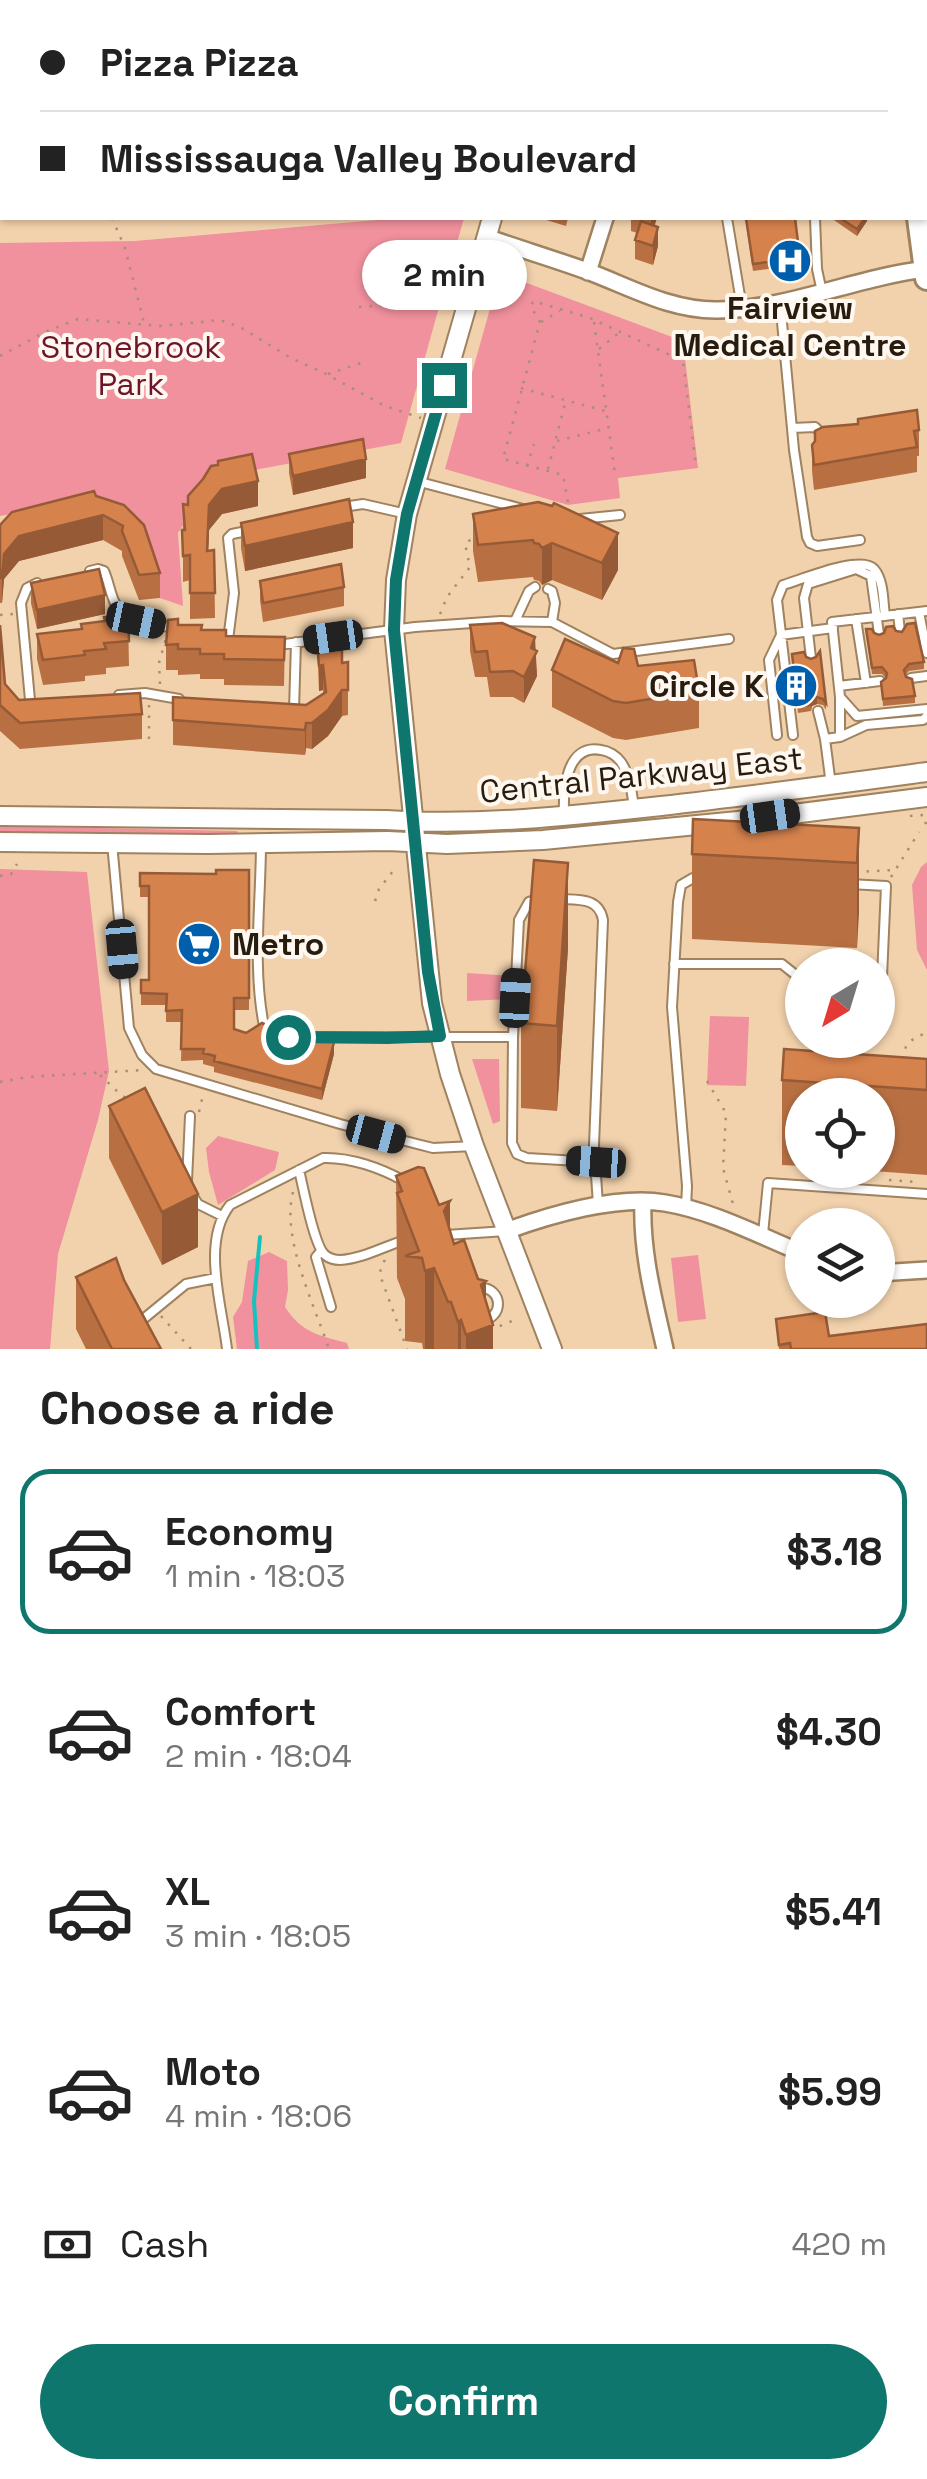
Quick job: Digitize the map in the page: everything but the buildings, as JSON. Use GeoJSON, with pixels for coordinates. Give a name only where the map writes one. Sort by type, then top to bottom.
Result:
{"type":"FeatureCollection","features":[{"type":"Feature","properties":{"kind":"main road"},"geometry":{"type":"LineString","coordinates":[[919,220],[927,278]]}},
{"type":"Feature","properties":{"kind":"street"},"geometry":{"type":"LineString","coordinates":[[491,220],[407,514],[396,580],[394,630],[432,1003],[474,1146],[552,1349]]}},
{"type":"Feature","properties":{"kind":"street"},"geometry":{"type":"LineString","coordinates":[[588,272],[604,220]]}},
{"type":"Feature","properties":{"kind":"street"},"geometry":{"type":"LineString","coordinates":[[486,237],[686,308],[742,308],[926,269]]}},
{"type":"Feature","properties":{"kind":"street","name":"Central Parkway East"},"geometry":{"type":"LineString","coordinates":[[0,816],[443,824],[634,809],[927,772]]}},
{"type":"Feature","properties":{"kind":"street"},"geometry":{"type":"LineString","coordinates":[[831,785],[834,808]]}},
{"type":"Feature","properties":{"kind":"street","name":"Central Parkway East"},"geometry":{"type":"LineString","coordinates":[[0,842],[447,844],[543,840],[738,821],[927,796]]}},
{"type":"Feature","properties":{"kind":"street"},"geometry":{"type":"LineString","coordinates":[[643,1202],[642,1234],[665,1349]]}},
{"type":"Feature","properties":{"kind":"street"},"geometry":{"type":"LineString","coordinates":[[506,1231],[598,1205],[660,1202],[699,1210],[785,1246]]}},
{"type":"Feature","properties":{"kind":"street"},"geometry":{"type":"LineString","coordinates":[[895,1272],[927,1270]]}},
{"type":"Feature","properties":{"kind":"lane"},"geometry":{"type":"LineString","coordinates":[[727,220],[742,308]]}},
{"type":"Feature","properties":{"kind":"lane"},"geometry":{"type":"LineString","coordinates":[[815,220],[822,293]]}},
{"type":"Feature","properties":{"kind":"lane"},"geometry":{"type":"LineString","coordinates":[[780,301],[794,450],[808,540],[816,546],[860,540]]}},
{"type":"Feature","properties":{"kind":"lane"},"geometry":{"type":"LineString","coordinates":[[792,428],[815,426],[823,435],[821,444]]}},
{"type":"Feature","properties":{"kind":"lane"},"geometry":{"type":"LineString","coordinates":[[794,450],[810,450]]}},
{"type":"Feature","properties":{"kind":"lane"},"geometry":{"type":"LineString","coordinates":[[416,482],[531,511]]}},
{"type":"Feature","properties":{"kind":"lane"},"geometry":{"type":"LineString","coordinates":[[334,510],[363,504],[407,514]]}},
{"type":"Feature","properties":{"kind":"lane"},"geometry":{"type":"LineString","coordinates":[[567,520],[620,514]]}},
{"type":"Feature","properties":{"kind":"lane"},"geometry":{"type":"LineString","coordinates":[[228,640],[234,594],[228,538],[258,529]]}},
{"type":"Feature","properties":{"kind":"lane"},"geometry":{"type":"LineString","coordinates":[[793,735],[777,600],[783,585],[856,563],[868,565],[877,573],[878,634]]}},
{"type":"Feature","properties":{"kind":"lane"},"geometry":{"type":"LineString","coordinates":[[82,573],[98,569],[104,572],[115,603],[124,615],[184,630]]}},
{"type":"Feature","properties":{"kind":"lane"},"geometry":{"type":"LineString","coordinates":[[812,658],[804,598],[808,584],[856,569],[870,576],[880,616]]}},
{"type":"Feature","properties":{"kind":"lane"},"geometry":{"type":"LineString","coordinates":[[40,710],[30,700],[22,603],[28,588],[52,580]]}},
{"type":"Feature","properties":{"kind":"lane"},"geometry":{"type":"LineString","coordinates":[[515,621],[528,591],[534,587]]}},
{"type":"Feature","properties":{"kind":"lane"},"geometry":{"type":"LineString","coordinates":[[548,589],[555,603],[552,622]]}},
{"type":"Feature","properties":{"kind":"lane"},"geometry":{"type":"LineString","coordinates":[[840,737],[832,622],[923,611],[927,653]]}},
{"type":"Feature","properties":{"kind":"lane"},"geometry":{"type":"LineString","coordinates":[[898,614],[900,631]]}},
{"type":"Feature","properties":{"kind":"lane"},"geometry":{"type":"LineString","coordinates":[[856,619],[866,683]]}},
{"type":"Feature","properties":{"kind":"lane"},"geometry":{"type":"LineString","coordinates":[[272,645],[515,621],[552,622],[613,654],[729,639]]}},
{"type":"Feature","properties":{"kind":"lane"},"geometry":{"type":"LineString","coordinates":[[782,635],[833,628]]}},
{"type":"Feature","properties":{"kind":"lane"},"geometry":{"type":"LineString","coordinates":[[777,736],[769,660],[782,635]]}},
{"type":"Feature","properties":{"kind":"lane"},"geometry":{"type":"LineString","coordinates":[[213,637],[245,644]]}},
{"type":"Feature","properties":{"kind":"lane"},"geometry":{"type":"LineString","coordinates":[[280,711],[294,710],[296,642]]}},
{"type":"Feature","properties":{"kind":"lane"},"geometry":{"type":"LineString","coordinates":[[912,678],[927,676]]}},
{"type":"Feature","properties":{"kind":"lane"},"geometry":{"type":"LineString","coordinates":[[839,692],[880,681]]}},
{"type":"Feature","properties":{"kind":"lane"},"geometry":{"type":"LineString","coordinates":[[825,739],[866,725],[923,720],[927,712],[857,716],[839,692]]}},
{"type":"Feature","properties":{"kind":"lane"},"geometry":{"type":"LineString","coordinates":[[113,696],[148,693],[192,702]]}},
{"type":"Feature","properties":{"kind":"lane"},"geometry":{"type":"LineString","coordinates":[[818,711],[831,785]]}},
{"type":"Feature","properties":{"kind":"lane"},"geometry":{"type":"LineString","coordinates":[[564,816],[570,767],[580,754],[589,750],[602,750],[624,765],[634,809]]}},
{"type":"Feature","properties":{"kind":"lane"},"geometry":{"type":"LineString","coordinates":[[261,842],[259,974],[264,1026],[288,1037],[512,1038]]}},
{"type":"Feature","properties":{"kind":"lane"},"geometry":{"type":"LineString","coordinates":[[112,843],[129,1028],[142,1056],[156,1069],[417,1144],[474,1146]]}},
{"type":"Feature","properties":{"kind":"lane"},"geometry":{"type":"LineString","coordinates":[[686,1208],[672,1006],[678,902],[681,884],[693,878],[715,878]]}},
{"type":"Feature","properties":{"kind":"lane"},"geometry":{"type":"LineString","coordinates":[[834,884],[886,886],[883,948]]}},
{"type":"Feature","properties":{"kind":"lane"},"geometry":{"type":"LineString","coordinates":[[596,1162],[526,1158],[517,1154],[512,1143],[512,1038],[519,920],[529,902],[540,898],[585,900],[596,904],[603,920],[598,1205]]}},
{"type":"Feature","properties":{"kind":"lane"},"geometry":{"type":"LineString","coordinates":[[674,964],[785,966]]}},
{"type":"Feature","properties":{"kind":"lane"},"geometry":{"type":"LineString","coordinates":[[194,1117],[186,1179],[189,1192],[198,1204],[222,1216]]}},
{"type":"Feature","properties":{"kind":"lane"},"geometry":{"type":"LineString","coordinates":[[227,1349],[214,1242],[230,1205],[323,1158],[337,1158],[389,1173],[414,1189]]}},
{"type":"Feature","properties":{"kind":"lane"},"geometry":{"type":"LineString","coordinates":[[299,1170],[321,1251],[335,1260],[408,1239]]}},
{"type":"Feature","properties":{"kind":"lane"},"geometry":{"type":"LineString","coordinates":[[764,1237],[768,1183],[927,1194]]}},
{"type":"Feature","properties":{"kind":"lane"},"geometry":{"type":"LineString","coordinates":[[440,1220],[443,1240],[466,1232],[506,1231]]}},
{"type":"Feature","properties":{"kind":"lane"},"geometry":{"type":"LineString","coordinates":[[321,1251],[316,1258],[331,1307]]}},
{"type":"Feature","properties":{"kind":"lane"},"geometry":{"type":"LineString","coordinates":[[134,1334],[132,1328],[186,1284],[216,1278]]}},
{"type":"Feature","properties":{"kind":"lane"},"geometry":{"type":"LineString","coordinates":[[464,1282],[472,1292]]}},
{"type":"Feature","properties":{"kind":"lane"},"geometry":{"type":"LineString","coordinates":[[484,1288],[495,1295],[494,1314],[483,1320],[471,1316],[466,1304],[472,1292],[484,1288]]}},
{"type":"Feature","properties":{"kind":"path"},"geometry":{"type":"LineString","coordinates":[[113,220],[125,248],[144,324]]}},
{"type":"Feature","properties":{"kind":"path"},"geometry":{"type":"LineString","coordinates":[[540,322],[531,307],[533,302],[593,320],[682,361],[696,466]]}},
{"type":"Feature","properties":{"kind":"path"},"geometry":{"type":"LineString","coordinates":[[359,307],[412,303]]}},
{"type":"Feature","properties":{"kind":"path"},"geometry":{"type":"LineString","coordinates":[[561,310],[540,322],[503,459],[563,475],[568,502]]}},
{"type":"Feature","properties":{"kind":"path"},"geometry":{"type":"LineString","coordinates":[[0,356],[78,319],[160,326],[220,320],[240,327],[385,406],[434,421]]}},
{"type":"Feature","properties":{"kind":"path"},"geometry":{"type":"LineString","coordinates":[[593,320],[615,474]]}},
{"type":"Feature","properties":{"kind":"path"},"geometry":{"type":"LineString","coordinates":[[598,350],[620,332]]}},
{"type":"Feature","properties":{"kind":"path"},"geometry":{"type":"LineString","coordinates":[[326,374],[360,363]]}},
{"type":"Feature","properties":{"kind":"path"},"geometry":{"type":"LineString","coordinates":[[520,388],[606,412]]}},
{"type":"Feature","properties":{"kind":"path"},"geometry":{"type":"LineString","coordinates":[[547,471],[566,400]]}},
{"type":"Feature","properties":{"kind":"path"},"geometry":{"type":"LineString","coordinates":[[556,441],[609,428]]}},
{"type":"Feature","properties":{"kind":"path"},"geometry":{"type":"LineString","coordinates":[[527,466],[534,444]]}},
{"type":"Feature","properties":{"kind":"path"},"geometry":{"type":"LineString","coordinates":[[439,616],[447,597],[470,568],[465,544],[474,539],[475,525]]}},
{"type":"Feature","properties":{"kind":"path"},"geometry":{"type":"LineString","coordinates":[[161,696],[160,664],[169,627]]}},
{"type":"Feature","properties":{"kind":"path"},"geometry":{"type":"LineString","coordinates":[[148,693],[149,745]]}},
{"type":"Feature","properties":{"kind":"path"},"geometry":{"type":"LineString","coordinates":[[910,816],[924,815],[927,830]]}},
{"type":"Feature","properties":{"kind":"path"},"geometry":{"type":"LineString","coordinates":[[886,886],[919,832]]}},
{"type":"Feature","properties":{"kind":"path"},"geometry":{"type":"LineString","coordinates":[[0,876],[11,874],[17,864]]}},
{"type":"Feature","properties":{"kind":"path"},"geometry":{"type":"LineString","coordinates":[[857,872],[894,870]]}},
{"type":"Feature","properties":{"kind":"path"},"geometry":{"type":"LineString","coordinates":[[375,901],[394,871]]}},
{"type":"Feature","properties":{"kind":"path"},"geometry":{"type":"LineString","coordinates":[[905,1069],[904,1050],[910,1040],[926,1033]]}},
{"type":"Feature","properties":{"kind":"path"},"geometry":{"type":"LineString","coordinates":[[0,1082],[156,1069]]}},
{"type":"Feature","properties":{"kind":"path"},"geometry":{"type":"LineString","coordinates":[[99,1074],[130,1100]]}},
{"type":"Feature","properties":{"kind":"path"},"geometry":{"type":"LineString","coordinates":[[707,1081],[726,1113],[723,1168],[733,1204]]}},
{"type":"Feature","properties":{"kind":"path"},"geometry":{"type":"LineString","coordinates":[[194,1117],[206,1084]]}},
{"type":"Feature","properties":{"kind":"path"},"geometry":{"type":"LineString","coordinates":[[299,1170],[289,1209],[290,1227],[329,1349]]}},
{"type":"Feature","properties":{"kind":"path"},"geometry":{"type":"LineString","coordinates":[[387,1256],[380,1275],[407,1349]]}},
{"type":"Feature","properties":{"kind":"path"},"geometry":{"type":"LineString","coordinates":[[156,1311],[191,1349]]}},
{"type":"Feature","properties":{"kind":"path"},"geometry":{"type":"LineString","coordinates":[[481,1334],[517,1319]]}},
{"type":"Feature","properties":{"kind":"green space","name":"Stonebrook Park"},"geometry":{"type":"Polygon","coordinates":[[[377,220],[463,220],[401,443],[210,478],[178,533],[183,606],[160,598],[144,551],[99,498],[0,516],[0,243],[135,241],[377,220]]]}},
{"type":"Feature","properties":{"kind":"green space"},"geometry":{"type":"Polygon","coordinates":[[[500,273],[683,341],[698,468],[618,478],[620,498],[568,505],[445,469],[500,273]]]}},
{"type":"Feature","properties":{"kind":"green space"},"geometry":{"type":"Polygon","coordinates":[[[0,826],[237,831],[238,833],[0,834],[0,826]]]}},
{"type":"Feature","properties":{"kind":"green space"},"geometry":{"type":"Polygon","coordinates":[[[927,862],[927,970],[917,950],[912,885],[927,862]]]}},
{"type":"Feature","properties":{"kind":"green space"},"geometry":{"type":"Polygon","coordinates":[[[0,869],[87,872],[109,1071],[58,1254],[50,1349],[0,1349],[0,869]]]}},
{"type":"Feature","properties":{"kind":"green space"},"geometry":{"type":"Polygon","coordinates":[[[467,973],[513,976],[511,999],[467,1001],[467,973]]]}},
{"type":"Feature","properties":{"kind":"green space"},"geometry":{"type":"Polygon","coordinates":[[[710,1016],[749,1017],[746,1086],[707,1085],[710,1016]]]}},
{"type":"Feature","properties":{"kind":"green space"},"geometry":{"type":"Polygon","coordinates":[[[472,1059],[499,1059],[500,1121],[493,1124],[472,1059]]]}},
{"type":"Feature","properties":{"kind":"green space"},"geometry":{"type":"Polygon","coordinates":[[[218,1136],[279,1152],[275,1170],[218,1205],[206,1148],[218,1136]]]}},
{"type":"Feature","properties":{"kind":"green space"},"geometry":{"type":"Polygon","coordinates":[[[269,1252],[287,1261],[285,1307],[291,1316],[312,1332],[347,1343],[349,1349],[237,1349],[233,1317],[242,1302],[248,1261],[269,1252]]]}},
{"type":"Feature","properties":{"kind":"green space"},"geometry":{"type":"Polygon","coordinates":[[[698,1255],[706,1319],[678,1322],[671,1258],[698,1255]]]}},
{"type":"Feature","properties":{"kind":"waterway"},"geometry":{"type":"LineString","coordinates":[[257,1349],[254,1301],[260,1237]]}},
{"type":"Feature","properties":{"kind":"place","name":"Fairview Medical Centre"},"geometry":{"type":"Point","coordinates":[790,261]}},
{"type":"Feature","properties":{"kind":"place","name":"Circle K"},"geometry":{"type":"Point","coordinates":[796,686]}},
{"type":"Feature","properties":{"kind":"place","name":"Metro"},"geometry":{"type":"Point","coordinates":[199,944]}},
{"type":"Feature","properties":{"kind":"route"},"geometry":{"type":"LineString","coordinates":[[288,1037],[440,1036],[428,972],[394,630],[396,580],[407,514],[444,385]]}}]}
